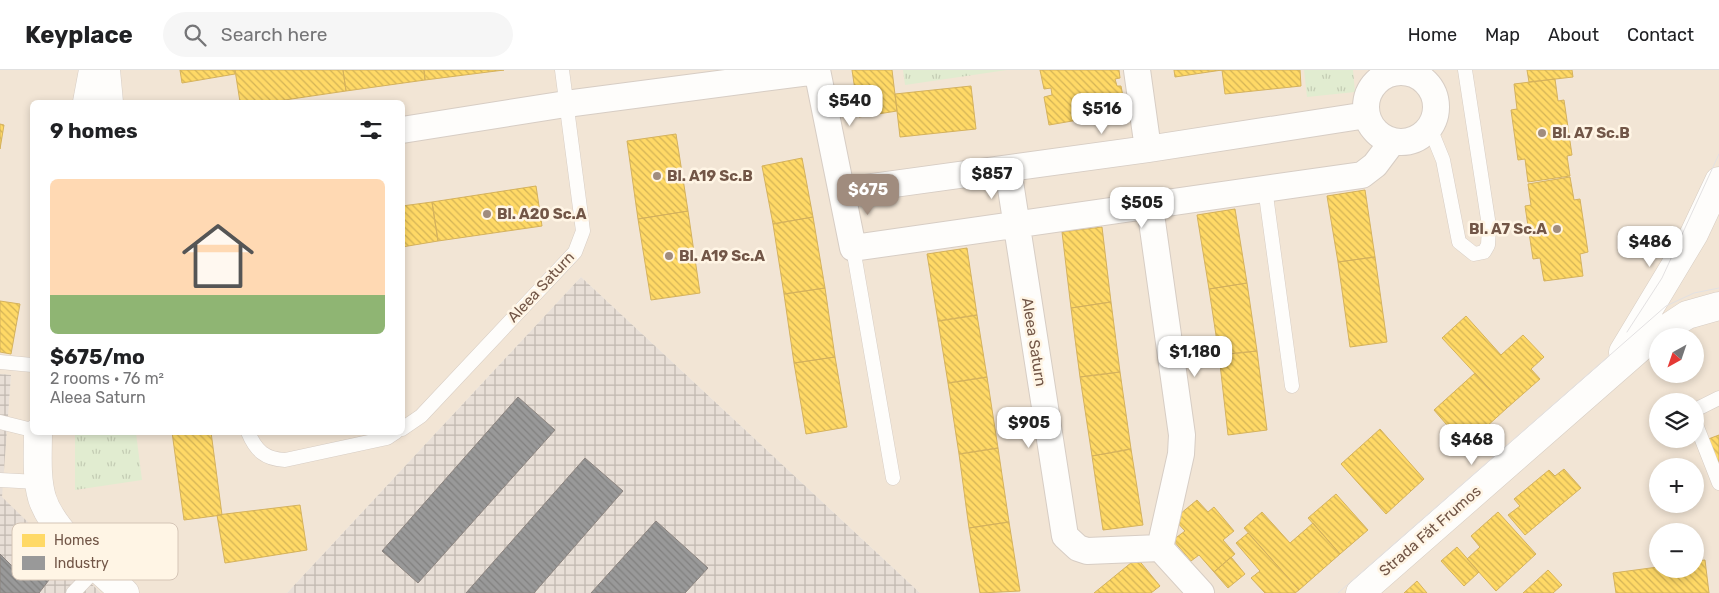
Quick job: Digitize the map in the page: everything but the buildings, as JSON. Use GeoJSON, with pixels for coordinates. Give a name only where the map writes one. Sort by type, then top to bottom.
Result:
{"type":"FeatureCollection","features":[{"type":"Feature","properties":{"kind":"main road"},"geometry":{"type":"LineString","coordinates":[[87,100],[93,70]]}},
{"type":"Feature","properties":{"kind":"main road"},"geometry":{"type":"LineString","coordinates":[[106,70],[109,100]]}},
{"type":"Feature","properties":{"kind":"main road","name":"Strada Făt Frumos"},"geometry":{"type":"LineString","coordinates":[[1612,370],[1676,266],[1719,180]]}},
{"type":"Feature","properties":{"kind":"main road","name":"Strada Făt Frumos"},"geometry":{"type":"LineString","coordinates":[[1360,593],[1612,370],[1664,329],[1687,315],[1719,306]]}},
{"type":"Feature","properties":{"kind":"main road"},"geometry":{"type":"LineString","coordinates":[[38,435],[38,482],[42,499],[57,523]]}},
{"type":"Feature","properties":{"kind":"main road"},"geometry":{"type":"LineString","coordinates":[[111,580],[126,593]]}},
{"type":"Feature","properties":{"kind":"street"},"geometry":{"type":"LineString","coordinates":[[1137,70],[1148,149]]}},
{"type":"Feature","properties":{"kind":"street"},"geometry":{"type":"LineString","coordinates":[[405,130],[566,104],[817,71],[843,191],[853,248],[1150,207],[1362,175],[1375,165],[1393,141]]}},
{"type":"Feature","properties":{"kind":"street"},"geometry":{"type":"LineString","coordinates":[[1406,72],[1426,76],[1434,94],[1436,108],[1430,128],[1413,140],[1393,141],[1378,133],[1367,114],[1370,93],[1385,76],[1406,72]]}},
{"type":"Feature","properties":{"kind":"street"},"geometry":{"type":"LineString","coordinates":[[843,191],[1148,149],[1367,114]]}},
{"type":"Feature","properties":{"kind":"street","name":"Aleea Saturn"},"geometry":{"type":"LineString","coordinates":[[1008,169],[1065,536],[1078,548],[1086,551],[1160,548]]}},
{"type":"Feature","properties":{"kind":"street"},"geometry":{"type":"LineString","coordinates":[[1150,207],[1182,435],[1181,454],[1160,548],[1201,593]]}},
{"type":"Feature","properties":{"kind":"lane","name":"Aleea Saturn"},"geometry":{"type":"LineString","coordinates":[[405,427],[421,416],[575,252],[581,242],[583,231],[562,70]]}},
{"type":"Feature","properties":{"kind":"lane"},"geometry":{"type":"LineString","coordinates":[[1430,128],[1443,160],[1459,242],[1474,254],[1484,252],[1488,245],[1489,226],[1465,70]]}},
{"type":"Feature","properties":{"kind":"lane"},"geometry":{"type":"LineString","coordinates":[[1266,188],[1292,386]]}},
{"type":"Feature","properties":{"kind":"lane"},"geometry":{"type":"LineString","coordinates":[[853,248],[893,478]]}},
{"type":"Feature","properties":{"kind":"lane"},"geometry":{"type":"LineString","coordinates":[[0,362],[30,365]]}},
{"type":"Feature","properties":{"kind":"lane"},"geometry":{"type":"LineString","coordinates":[[1704,406],[1719,398]]}},
{"type":"Feature","properties":{"kind":"lane"},"geometry":{"type":"LineString","coordinates":[[0,422],[30,430]]}},
{"type":"Feature","properties":{"kind":"lane"},"geometry":{"type":"LineString","coordinates":[[249,435],[261,454],[272,460],[285,460],[387,438],[392,435]]}},
{"type":"Feature","properties":{"kind":"lane"},"geometry":{"type":"LineString","coordinates":[[1704,445],[1719,483]]}},
{"type":"Feature","properties":{"kind":"lane"},"geometry":{"type":"LineString","coordinates":[[0,480],[38,482]]}},
{"type":"Feature","properties":{"kind":"lane"},"geometry":{"type":"LineString","coordinates":[[73,593],[85,580]]}},
{"type":"Feature","properties":{"kind":"shaded area"},"geometry":{"type":"Polygon","coordinates":[[[0,70],[1719,70],[1719,593],[920,593],[581,277],[287,593],[101,593],[87,580],[178,580],[178,523],[28,523],[1,497],[11,375],[0,374],[0,70]]]}},
{"type":"Feature","properties":{"kind":"shaded area"},"geometry":{"type":"Polygon","coordinates":[[[581,277],[920,593],[287,593],[581,277]]]}},
{"type":"Feature","properties":{"kind":"shaded area"},"geometry":{"type":"Polygon","coordinates":[[[0,374],[11,375],[2,497],[29,523],[12,523],[12,580],[88,580],[101,593],[0,593],[0,374]]]}},
{"type":"Feature","properties":{"kind":"green space"},"geometry":{"type":"Polygon","coordinates":[[[903,70],[1007,70],[905,85],[903,70]]]}},
{"type":"Feature","properties":{"kind":"green space"},"geometry":{"type":"Polygon","coordinates":[[[1304,70],[1353,70],[1355,92],[1307,97],[1304,70]]]}},
{"type":"Feature","properties":{"kind":"green space"},"geometry":{"type":"Polygon","coordinates":[[[75,435],[136,435],[142,480],[75,490],[75,435]]]}},
{"type":"Feature","properties":{"kind":"tram line"},"geometry":{"type":"LineString","coordinates":[[1627,332],[1662,278],[1719,154]]}},
{"type":"Feature","properties":{"kind":"tram line"},"geometry":{"type":"LineString","coordinates":[[1338,593],[1666,306],[1694,293],[1719,288]]}},
{"type":"Feature","properties":{"kind":"place","name":"Bl. A7 Sc.B"},"geometry":{"type":"Point","coordinates":[1542,133]}},
{"type":"Feature","properties":{"kind":"place","name":"Bl. A19 Sc.B"},"geometry":{"type":"Point","coordinates":[657,176]}},
{"type":"Feature","properties":{"kind":"place","name":"Bl. A20 Sc.A"},"geometry":{"type":"Point","coordinates":[487,214]}},
{"type":"Feature","properties":{"kind":"place","name":"Bl. A7 Sc.A"},"geometry":{"type":"Point","coordinates":[1557,229]}},
{"type":"Feature","properties":{"kind":"place","name":"Bl. A19 Sc.A"},"geometry":{"type":"Point","coordinates":[669,256]}}]}
